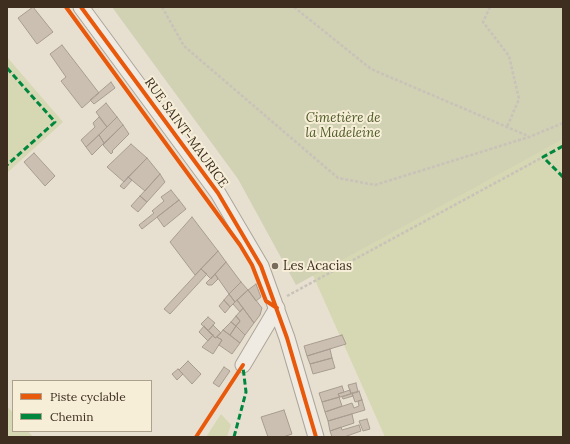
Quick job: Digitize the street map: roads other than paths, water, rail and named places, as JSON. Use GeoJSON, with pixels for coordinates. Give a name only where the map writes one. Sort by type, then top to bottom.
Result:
{"type":"FeatureCollection","features":[{"type":"Feature","properties":{"kind":"street","name":"RUE SAINT-MAURICE"},"geometry":{"type":"LineString","coordinates":[[80,7],[218,193],[261,266],[277,308],[316,437]]}},
{"type":"Feature","properties":{"kind":"street"},"geometry":{"type":"LineString","coordinates":[[243,365],[277,308]]}},
{"type":"Feature","properties":{"kind":"place","name":"Les Acacias"},"geometry":{"type":"Point","coordinates":[275,266]}},
{"type":"Feature","properties":{"kind":"park label","name":"Cimetière de la Madeleine"},"geometry":{"type":"Point","coordinates":[343,126]}}]}
